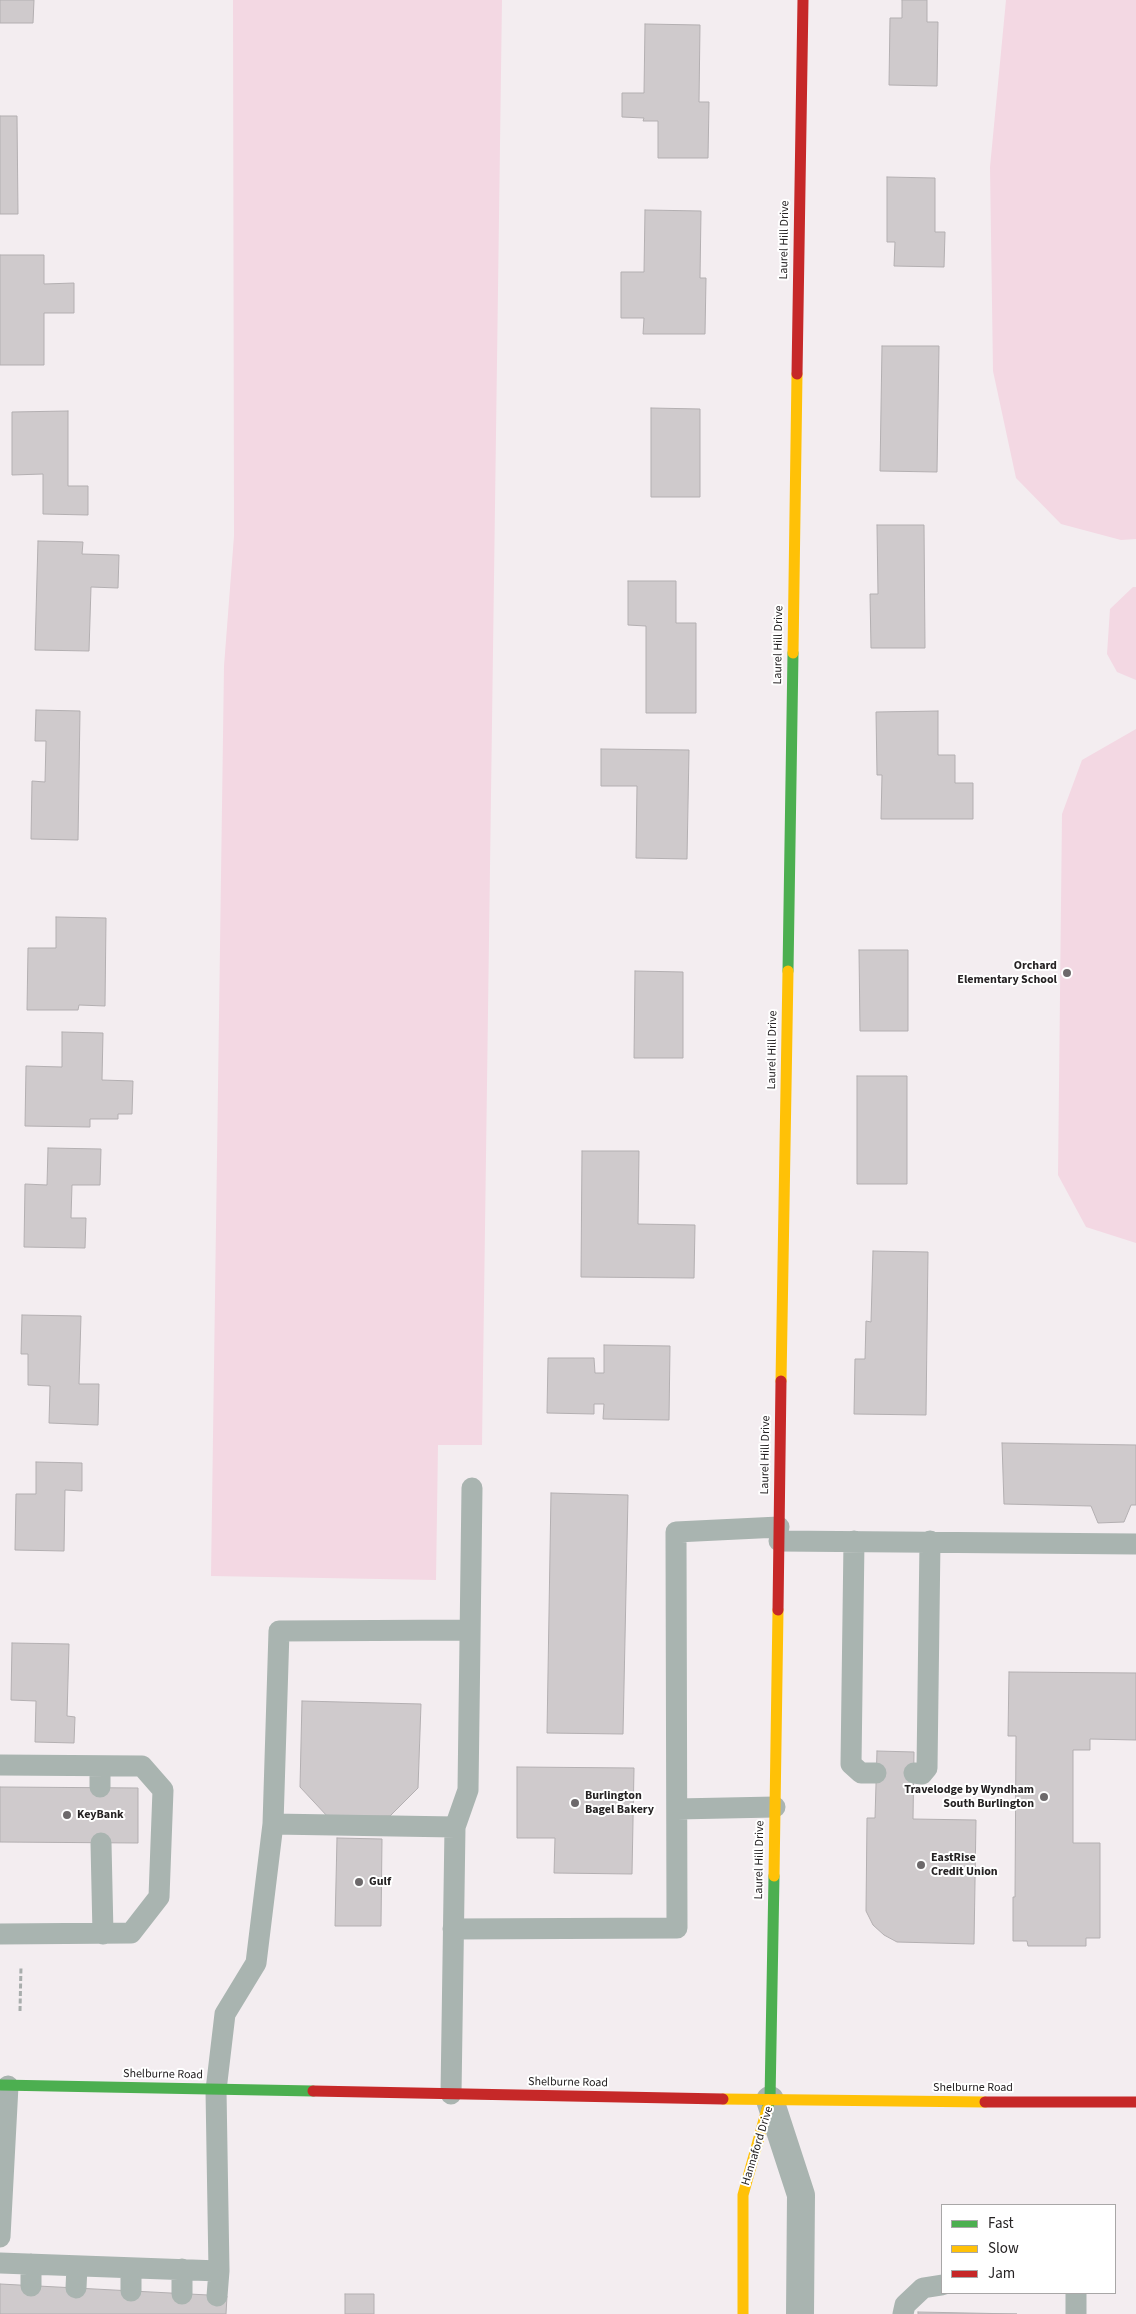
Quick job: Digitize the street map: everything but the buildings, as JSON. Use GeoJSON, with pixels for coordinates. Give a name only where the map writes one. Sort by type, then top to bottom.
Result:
{"type":"FeatureCollection","features":[{"type":"Feature","properties":{"kind":"main road","name":"Laurel Hill Drive"},"geometry":{"type":"LineString","coordinates":[[770,2100],[802,0]]}},
{"type":"Feature","properties":{"kind":"main road","name":"Shelburne Road"},"geometry":{"type":"LineString","coordinates":[[4,2086],[770,2100],[1136,2102]]}},
{"type":"Feature","properties":{"kind":"main road","name":"Hannaford Drive"},"geometry":{"type":"LineString","coordinates":[[743,2314],[743,2195],[770,2100]]}},
{"type":"Feature","properties":{"kind":"street","name":"Hannaford Drive"},"geometry":{"type":"LineString","coordinates":[[770,2100],[801,2195],[800,2314]]}},
{"type":"Feature","properties":{"kind":"lane"},"geometry":{"type":"LineString","coordinates":[[451,2094],[455,1826],[468,1790],[472,1488]]}},
{"type":"Feature","properties":{"kind":"lane"},"geometry":{"type":"LineString","coordinates":[[453,1930],[677,1928],[676,1532],[779,1534],[854,1541],[1136,1544]]}},
{"type":"Feature","properties":{"kind":"lane"},"geometry":{"type":"LineString","coordinates":[[854,1541],[851,1764],[861,1773],[876,1773]]}},
{"type":"Feature","properties":{"kind":"lane"},"geometry":{"type":"LineString","coordinates":[[914,1773],[922,1774],[927,1768],[930,1542]]}},
{"type":"Feature","properties":{"kind":"lane"},"geometry":{"type":"LineString","coordinates":[[217,2296],[219,2271],[216,2090],[225,2014],[256,1964],[273,1824],[279,1631],[470,1630]]}},
{"type":"Feature","properties":{"kind":"lane"},"geometry":{"type":"LineString","coordinates":[[0,1765],[142,1766],[163,1790],[159,1897],[131,1933],[0,1934]]}},
{"type":"Feature","properties":{"kind":"lane"},"geometry":{"type":"LineString","coordinates":[[100,1766],[100,1787]]}},
{"type":"Feature","properties":{"kind":"lane"},"geometry":{"type":"LineString","coordinates":[[677,1809],[775,1807]]}},
{"type":"Feature","properties":{"kind":"lane"},"geometry":{"type":"LineString","coordinates":[[273,1824],[455,1826]]}},
{"type":"Feature","properties":{"kind":"lane"},"geometry":{"type":"LineString","coordinates":[[102,1842],[103,1934]]}},
{"type":"Feature","properties":{"kind":"lane"},"geometry":{"type":"LineString","coordinates":[[0,2236],[4,2086]]}},
{"type":"Feature","properties":{"kind":"lane"},"geometry":{"type":"LineString","coordinates":[[0,2263],[219,2271]]}},
{"type":"Feature","properties":{"kind":"lane"},"geometry":{"type":"LineString","coordinates":[[31,2264],[31,2286]]}},
{"type":"Feature","properties":{"kind":"lane"},"geometry":{"type":"LineString","coordinates":[[76,2288],[78,2266]]}},
{"type":"Feature","properties":{"kind":"lane"},"geometry":{"type":"LineString","coordinates":[[131,2268],[132,2291]]}},
{"type":"Feature","properties":{"kind":"lane"},"geometry":{"type":"LineString","coordinates":[[182,2269],[182,2294]]}},
{"type":"Feature","properties":{"kind":"lane"},"geometry":{"type":"LineString","coordinates":[[903,2314],[905,2306],[923,2288],[941,2285]]}},
{"type":"Feature","properties":{"kind":"lane"},"geometry":{"type":"LineString","coordinates":[[1076,2294],[1076,2314]]}},
{"type":"Feature","properties":{"kind":"path"},"geometry":{"type":"LineString","coordinates":[[20,2011],[22,1934]]}},
{"type":"Feature","properties":{"kind":"shaded area"},"geometry":{"type":"Polygon","coordinates":[[[233,0],[502,0],[482,1445],[438,1445],[436,1580],[211,1576],[224,666],[234,536],[233,0]]]}},
{"type":"Feature","properties":{"kind":"shaded area"},"geometry":{"type":"Polygon","coordinates":[[[1006,0],[1136,0],[1136,539],[1121,540],[1061,524],[1016,478],[993,371],[990,167],[1006,0]]]}},
{"type":"Feature","properties":{"kind":"shaded area"},"geometry":{"type":"Polygon","coordinates":[[[1133,587],[1136,587],[1136,680],[1117,672],[1107,654],[1110,609],[1133,587]]]}},
{"type":"Feature","properties":{"kind":"shaded area"},"geometry":{"type":"Polygon","coordinates":[[[1136,729],[1136,1243],[1086,1227],[1058,1175],[1062,814],[1082,760],[1136,729]]]}},
{"type":"Feature","properties":{"kind":"traffic: fast"},"geometry":{"type":"LineString","coordinates":[[788,971],[793,653]]}},
{"type":"Feature","properties":{"kind":"traffic: fast"},"geometry":{"type":"LineString","coordinates":[[767,2109],[770,2100],[774,1876]]}},
{"type":"Feature","properties":{"kind":"traffic: fast"},"geometry":{"type":"LineString","coordinates":[[0,2085],[313,2091]]}},
{"type":"Feature","properties":{"kind":"traffic: slow"},"geometry":{"type":"LineString","coordinates":[[793,653],[797,374]]}},
{"type":"Feature","properties":{"kind":"traffic: slow"},"geometry":{"type":"LineString","coordinates":[[781,1381],[788,971]]}},
{"type":"Feature","properties":{"kind":"traffic: slow"},"geometry":{"type":"LineString","coordinates":[[774,1876],[778,1610]]}},
{"type":"Feature","properties":{"kind":"traffic: slow"},"geometry":{"type":"LineString","coordinates":[[723,2099],[985,2102]]}},
{"type":"Feature","properties":{"kind":"traffic: slow"},"geometry":{"type":"LineString","coordinates":[[743,2314],[743,2195],[767,2109]]}},
{"type":"Feature","properties":{"kind":"traffic: jam"},"geometry":{"type":"LineString","coordinates":[[797,374],[803,0]]}},
{"type":"Feature","properties":{"kind":"traffic: jam"},"geometry":{"type":"LineString","coordinates":[[778,1610],[781,1381]]}},
{"type":"Feature","properties":{"kind":"traffic: jam"},"geometry":{"type":"LineString","coordinates":[[313,2091],[723,2099]]}},
{"type":"Feature","properties":{"kind":"traffic: jam"},"geometry":{"type":"LineString","coordinates":[[985,2102],[1136,2102]]}},
{"type":"Feature","properties":{"kind":"place","name":"Orchard Elementary School"},"geometry":{"type":"Point","coordinates":[1067,973]}},
{"type":"Feature","properties":{"kind":"place","name":"Travelodge by Wyndham South Burlington"},"geometry":{"type":"Point","coordinates":[1044,1797]}},
{"type":"Feature","properties":{"kind":"place","name":"Burlington Bagel Bakery"},"geometry":{"type":"Point","coordinates":[575,1803]}},
{"type":"Feature","properties":{"kind":"place","name":"KeyBank"},"geometry":{"type":"Point","coordinates":[67,1815]}},
{"type":"Feature","properties":{"kind":"place","name":"EastRise Credit Union"},"geometry":{"type":"Point","coordinates":[921,1865]}},
{"type":"Feature","properties":{"kind":"place","name":"Gulf"},"geometry":{"type":"Point","coordinates":[359,1882]}}]}
